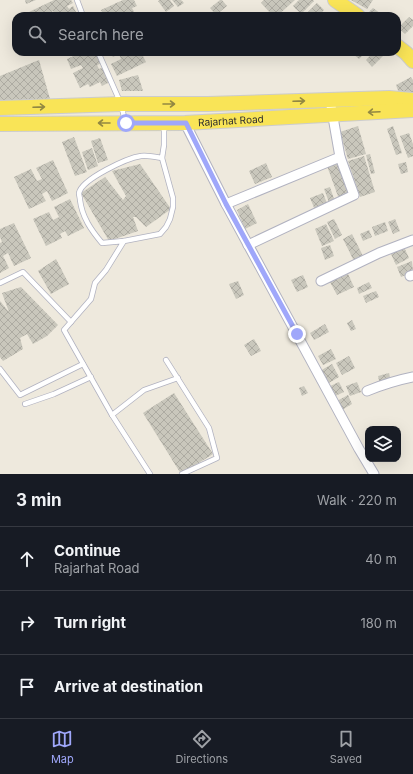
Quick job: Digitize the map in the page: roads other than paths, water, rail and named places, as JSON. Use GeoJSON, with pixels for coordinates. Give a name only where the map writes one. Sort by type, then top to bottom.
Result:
{"type":"FeatureCollection","features":[{"type":"Feature","properties":{"kind":"main road"},"geometry":{"type":"LineString","coordinates":[[335,0],[352,12]]}},
{"type":"Feature","properties":{"kind":"main road"},"geometry":{"type":"LineString","coordinates":[[401,49],[413,61]]}},
{"type":"Feature","properties":{"kind":"main road"},"geometry":{"type":"LineString","coordinates":[[0,108],[121,104],[208,104],[389,98],[413,100]]}},
{"type":"Feature","properties":{"kind":"main road","name":"Rajarhat Road"},"geometry":{"type":"LineString","coordinates":[[0,124],[186,123],[413,110]]}},
{"type":"Feature","properties":{"kind":"street"},"geometry":{"type":"LineString","coordinates":[[248,245],[354,195],[340,157],[330,100]]}},
{"type":"Feature","properties":{"kind":"street"},"geometry":{"type":"LineString","coordinates":[[186,123],[226,204],[359,450],[374,474]]}},
{"type":"Feature","properties":{"kind":"street"},"geometry":{"type":"LineString","coordinates":[[226,204],[340,157]]}},
{"type":"Feature","properties":{"kind":"street"},"geometry":{"type":"LineString","coordinates":[[321,281],[379,253],[413,240]]}},
{"type":"Feature","properties":{"kind":"street"},"geometry":{"type":"LineString","coordinates":[[367,391],[413,377]]}},
{"type":"Feature","properties":{"kind":"lane"},"geometry":{"type":"LineString","coordinates":[[77,0],[82,12]]}},
{"type":"Feature","properties":{"kind":"lane"},"geometry":{"type":"LineString","coordinates":[[100,56],[121,104],[126,123]]}},
{"type":"Feature","properties":{"kind":"lane"},"geometry":{"type":"LineString","coordinates":[[162,158],[143,156],[131,159],[112,167],[84,184],[79,193],[81,204],[87,222],[102,243],[124,241],[160,234],[166,227],[173,208],[173,198],[162,158],[164,145],[164,123]]}},
{"type":"Feature","properties":{"kind":"lane"},"geometry":{"type":"LineString","coordinates":[[124,241],[106,270],[95,283],[91,298],[64,330],[112,415],[150,474]]}},
{"type":"Feature","properties":{"kind":"lane"},"geometry":{"type":"LineString","coordinates":[[0,283],[23,272],[71,322]]}},
{"type":"Feature","properties":{"kind":"lane"},"geometry":{"type":"LineString","coordinates":[[166,360],[209,428],[217,458],[182,474]]}},
{"type":"Feature","properties":{"kind":"lane"},"geometry":{"type":"LineString","coordinates":[[0,370],[20,395],[83,364]]}},
{"type":"Feature","properties":{"kind":"lane"},"geometry":{"type":"LineString","coordinates":[[25,404],[54,394],[91,377]]}},
{"type":"Feature","properties":{"kind":"lane"},"geometry":{"type":"LineString","coordinates":[[112,415],[144,390],[178,378]]}}]}
